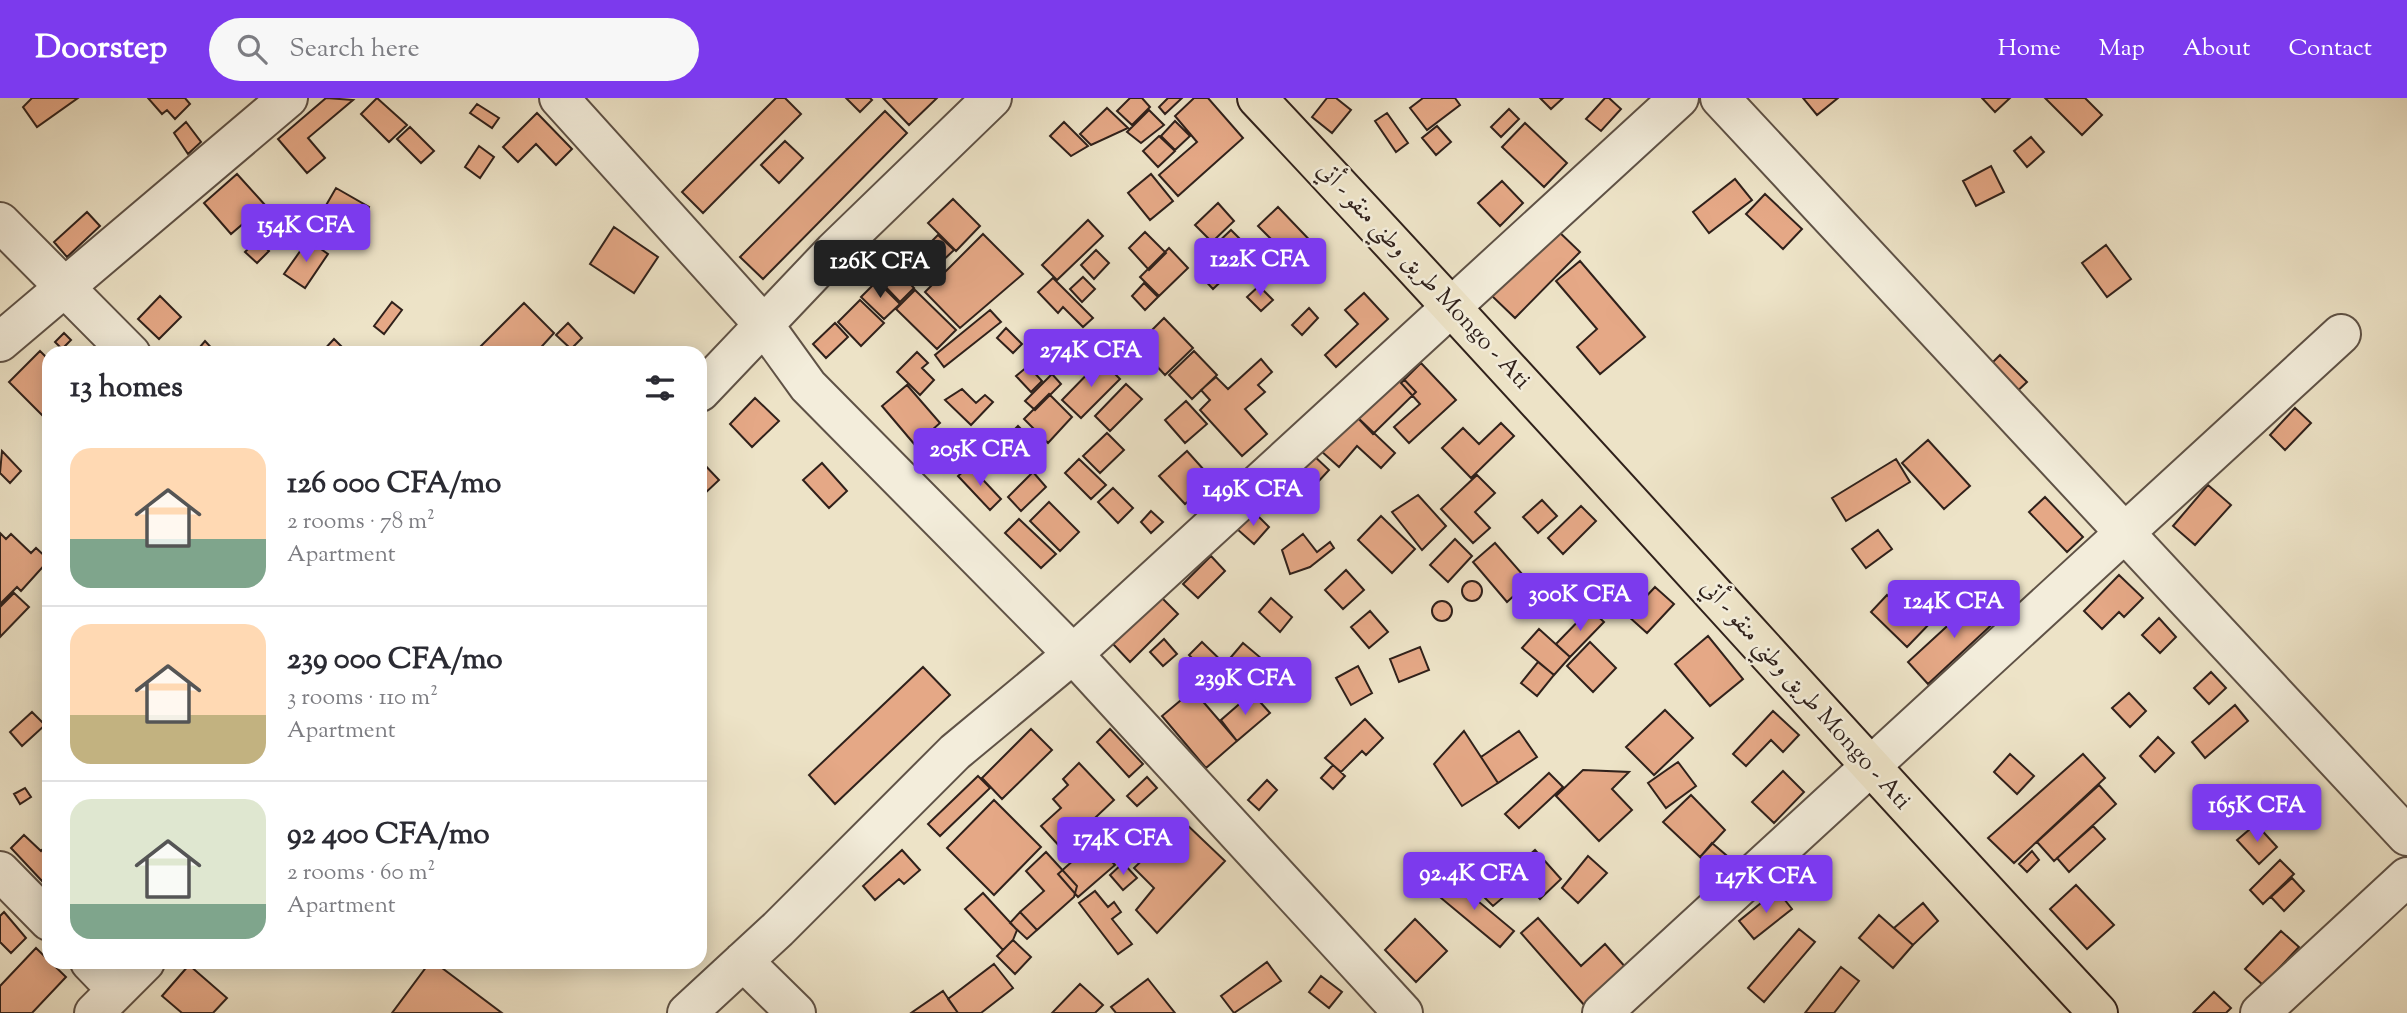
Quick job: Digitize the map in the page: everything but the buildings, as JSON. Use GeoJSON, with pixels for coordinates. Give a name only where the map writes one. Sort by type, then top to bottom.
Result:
{"type":"FeatureCollection","features":[{"type":"Feature","properties":{"kind":"main road","name":"طريق وطني منقو - أتي Mongo - Ati"},"geometry":{"type":"LineString","coordinates":[[1257,98],[1453,307],[1869,767],[2098,1013]]}},
{"type":"Feature","properties":{"kind":"street"},"geometry":{"type":"LineString","coordinates":[[0,342],[67,288],[288,98]]}},
{"type":"Feature","properties":{"kind":"street"},"geometry":{"type":"LineString","coordinates":[[559,98],[764,325],[808,386],[1073,654],[1403,1013]]}},
{"type":"Feature","properties":{"kind":"street"},"geometry":{"type":"LineString","coordinates":[[707,386],[834,251],[992,98]]}},
{"type":"Feature","properties":{"kind":"street"},"geometry":{"type":"LineString","coordinates":[[687,1013],[955,752],[1073,654],[1679,98]]}},
{"type":"Feature","properties":{"kind":"street"},"geometry":{"type":"LineString","coordinates":[[1720,98],[2407,836]]}},
{"type":"Feature","properties":{"kind":"street"},"geometry":{"type":"LineString","coordinates":[[0,222],[123,346]]}},
{"type":"Feature","properties":{"kind":"street"},"geometry":{"type":"LineString","coordinates":[[1602,1013],[2341,334]]}},
{"type":"Feature","properties":{"kind":"street"},"geometry":{"type":"LineString","coordinates":[[0,871],[42,914]]}},
{"type":"Feature","properties":{"kind":"street"},"geometry":{"type":"LineString","coordinates":[[2260,1013],[2407,877]]}},
{"type":"Feature","properties":{"kind":"street"},"geometry":{"type":"LineString","coordinates":[[743,961],[796,1013]]}},
{"type":"Feature","properties":{"kind":"street"},"geometry":{"type":"LineString","coordinates":[[93,969],[105,1002],[138,969]]}}]}
